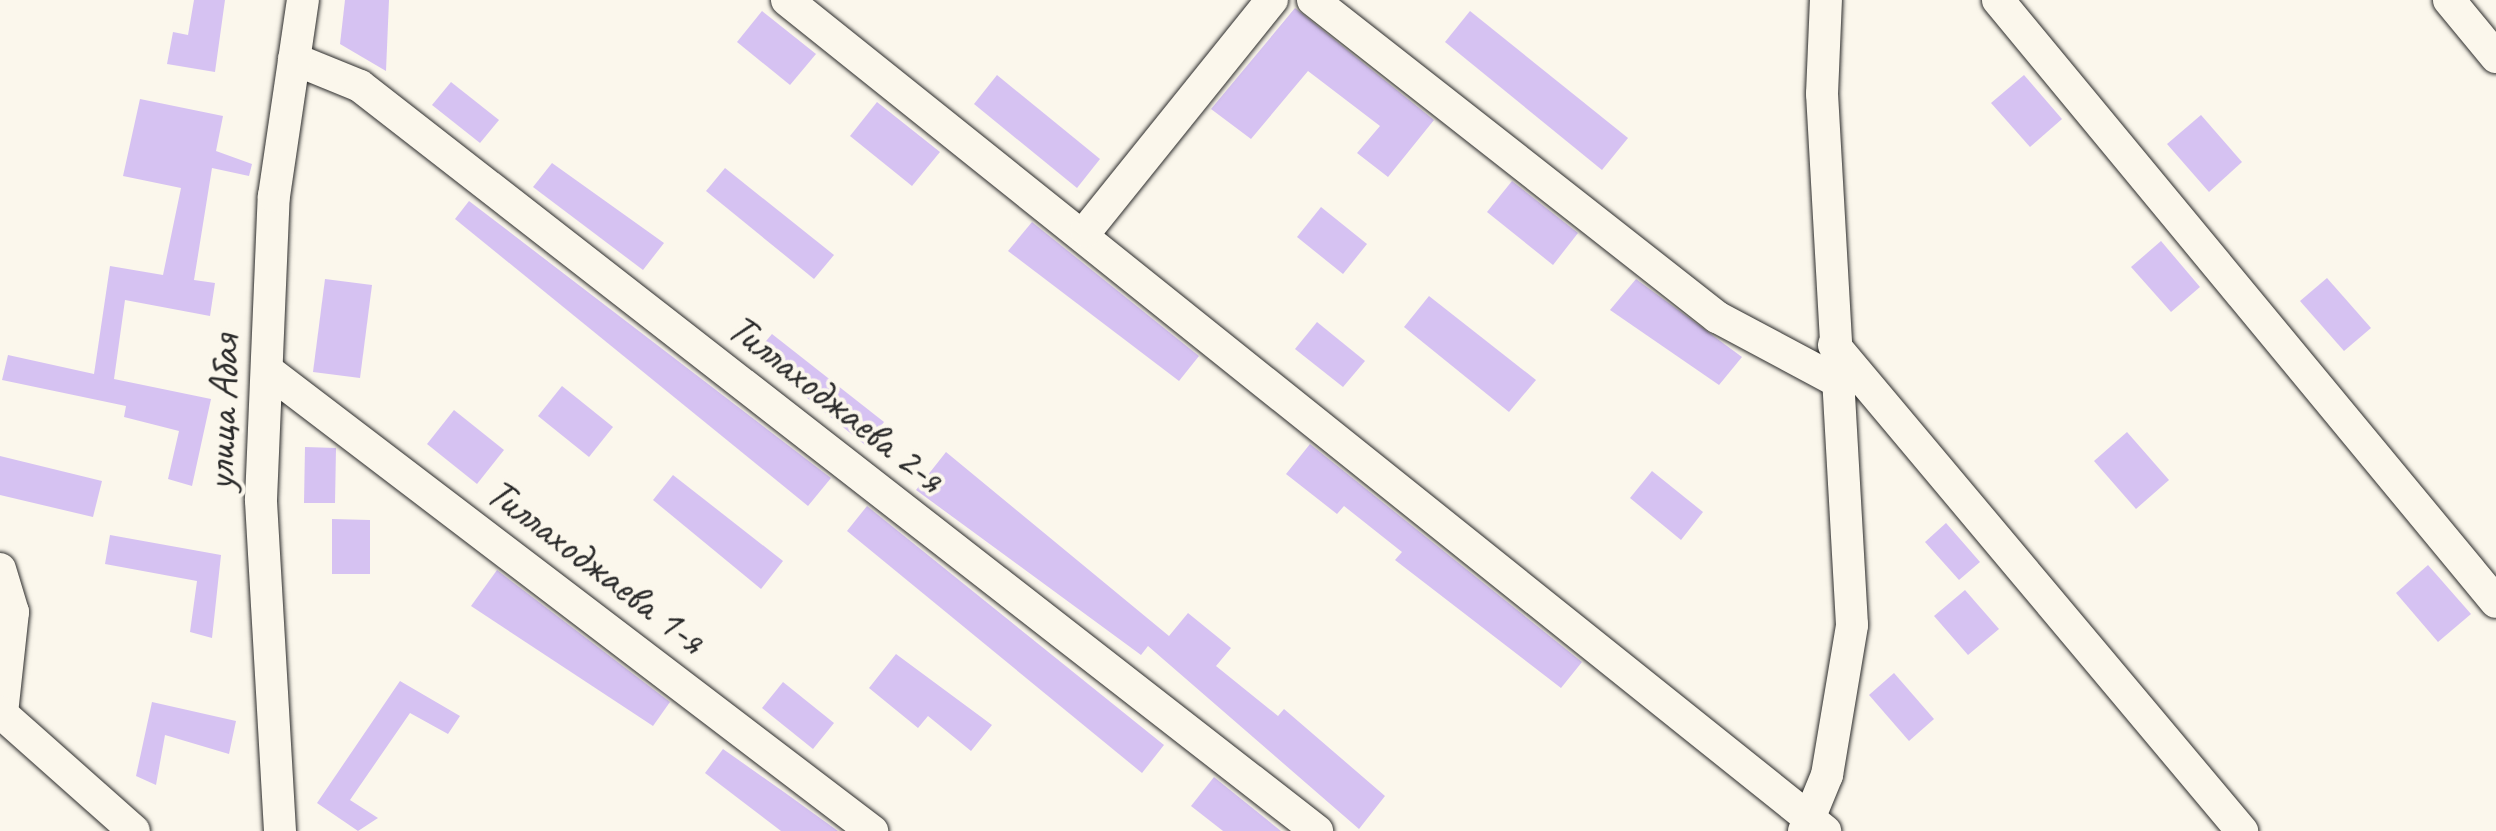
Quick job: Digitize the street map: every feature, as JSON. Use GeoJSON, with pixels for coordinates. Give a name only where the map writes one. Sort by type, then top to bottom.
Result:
{"type":"FeatureCollection","features":[{"type":"Feature","properties":{"kind":"street","name":"улица Абая"},"geometry":{"type":"LineString","coordinates":[[280,831],[261,500],[274,196],[303,0]]}},
{"type":"Feature","properties":{"kind":"street"},"geometry":{"type":"LineString","coordinates":[[787,0],[1086,231],[1814,826],[1846,692],[1852,625],[1835,380],[1826,0]]}},
{"type":"Feature","properties":{"kind":"street"},"geometry":{"type":"LineString","coordinates":[[1086,231],[1272,0]]}},
{"type":"Feature","properties":{"kind":"street"},"geometry":{"type":"LineString","coordinates":[[1313,0],[1718,317],[1835,380]]}},
{"type":"Feature","properties":{"kind":"street"},"geometry":{"type":"LineString","coordinates":[[1998,0],[2496,602]]}},
{"type":"Feature","properties":{"kind":"street"},"geometry":{"type":"LineString","coordinates":[[2449,0],[2496,57]]}},
{"type":"Feature","properties":{"kind":"street","name":"Тиллаходжаева 2-я"},"geometry":{"type":"LineString","coordinates":[[294,59],[360,86],[1316,831]]}},
{"type":"Feature","properties":{"kind":"street"},"geometry":{"type":"LineString","coordinates":[[1834,345],[2242,831]]}},
{"type":"Feature","properties":{"kind":"street","name":"Тиллаходжаева 1-я"},"geometry":{"type":"LineString","coordinates":[[267,370],[872,831]]}},
{"type":"Feature","properties":{"kind":"street"},"geometry":{"type":"LineString","coordinates":[[0,569],[13,612],[1,713],[134,831]]}},
{"type":"Feature","properties":{"kind":"building"},"geometry":{"type":"Polygon","coordinates":[[[194,0],[225,0],[215,72],[167,64],[173,32],[188,35],[194,0]]]}},
{"type":"Feature","properties":{"kind":"building"},"geometry":{"type":"Polygon","coordinates":[[[345,0],[389,0],[386,71],[340,44],[345,0]]]}},
{"type":"Feature","properties":{"kind":"building"},"geometry":{"type":"Polygon","coordinates":[[[1295,8],[1434,120],[1388,177],[1357,153],[1380,126],[1308,71],[1251,139],[1211,109],[1295,8]]]}},
{"type":"Feature","properties":{"kind":"building"},"geometry":{"type":"Polygon","coordinates":[[[762,11],[816,54],[790,85],[737,42],[762,11]]]}},
{"type":"Feature","properties":{"kind":"building"},"geometry":{"type":"Polygon","coordinates":[[[1470,11],[1628,138],[1602,170],[1445,42],[1470,11]]]}},
{"type":"Feature","properties":{"kind":"building"},"geometry":{"type":"Polygon","coordinates":[[[997,75],[1100,159],[1077,188],[974,104],[997,75]]]}},
{"type":"Feature","properties":{"kind":"building"},"geometry":{"type":"Polygon","coordinates":[[[2024,75],[2062,119],[2030,147],[1991,103],[2024,75]]]}},
{"type":"Feature","properties":{"kind":"building"},"geometry":{"type":"Polygon","coordinates":[[[451,82],[499,120],[480,143],[432,105],[451,82]]]}},
{"type":"Feature","properties":{"kind":"building"},"geometry":{"type":"Polygon","coordinates":[[[140,99],[223,116],[216,151],[252,164],[249,176],[212,168],[194,280],[215,283],[210,316],[125,300],[114,379],[211,399],[192,486],[168,479],[179,431],[124,417],[126,406],[2,380],[8,355],[94,374],[110,266],[163,275],[181,188],[123,176],[140,99]]]}},
{"type":"Feature","properties":{"kind":"building"},"geometry":{"type":"Polygon","coordinates":[[[877,102],[940,152],[912,186],[850,136],[877,102]]]}},
{"type":"Feature","properties":{"kind":"building"},"geometry":{"type":"Polygon","coordinates":[[[2201,115],[2242,162],[2209,192],[2167,144],[2201,115]]]}},
{"type":"Feature","properties":{"kind":"building"},"geometry":{"type":"Polygon","coordinates":[[[552,163],[664,243],[643,270],[533,187],[552,163]]]}},
{"type":"Feature","properties":{"kind":"building"},"geometry":{"type":"Polygon","coordinates":[[[725,168],[834,255],[814,279],[706,191],[725,168]]]}},
{"type":"Feature","properties":{"kind":"building"},"geometry":{"type":"Polygon","coordinates":[[[1512,181],[1578,233],[1553,265],[1487,212],[1512,181]]]}},
{"type":"Feature","properties":{"kind":"building"},"geometry":{"type":"Polygon","coordinates":[[[469,201],[831,478],[808,506],[455,219],[469,201]]]}},
{"type":"Feature","properties":{"kind":"building"},"geometry":{"type":"Polygon","coordinates":[[[1321,207],[1367,244],[1343,274],[1297,237],[1321,207]]]}},
{"type":"Feature","properties":{"kind":"building"},"geometry":{"type":"Polygon","coordinates":[[[1032,222],[1199,356],[1179,381],[1008,251],[1032,222]]]}},
{"type":"Feature","properties":{"kind":"building"},"geometry":{"type":"Polygon","coordinates":[[[2161,241],[2200,287],[2171,312],[2131,267],[2161,241]]]}},
{"type":"Feature","properties":{"kind":"building"},"geometry":{"type":"Polygon","coordinates":[[[2327,278],[2371,328],[2344,351],[2300,301],[2327,278]]]}},
{"type":"Feature","properties":{"kind":"building"},"geometry":{"type":"Polygon","coordinates":[[[325,279],[372,285],[360,378],[313,372],[325,279]]]}},
{"type":"Feature","properties":{"kind":"building"},"geometry":{"type":"Polygon","coordinates":[[[1636,279],[1742,357],[1719,385],[1610,310],[1636,279]]]}},
{"type":"Feature","properties":{"kind":"building"},"geometry":{"type":"Polygon","coordinates":[[[1429,296],[1536,380],[1509,412],[1404,327],[1429,296]]]}},
{"type":"Feature","properties":{"kind":"building"},"geometry":{"type":"Polygon","coordinates":[[[1317,322],[1365,361],[1343,387],[1295,349],[1317,322]]]}},
{"type":"Feature","properties":{"kind":"building"},"geometry":{"type":"Polygon","coordinates":[[[772,334],[884,422],[865,445],[754,355],[772,334]]]}},
{"type":"Feature","properties":{"kind":"building"},"geometry":{"type":"Polygon","coordinates":[[[562,386],[613,427],[589,457],[538,416],[562,386]]]}},
{"type":"Feature","properties":{"kind":"building"},"geometry":{"type":"Polygon","coordinates":[[[454,410],[504,450],[477,484],[427,444],[454,410]]]}},
{"type":"Feature","properties":{"kind":"building"},"geometry":{"type":"Polygon","coordinates":[[[2127,432],[2169,480],[2136,509],[2094,461],[2127,432]]]}},
{"type":"Feature","properties":{"kind":"building"},"geometry":{"type":"Polygon","coordinates":[[[1310,444],[1582,662],[1561,688],[1395,560],[1402,552],[1344,506],[1337,514],[1286,474],[1310,444]]]}},
{"type":"Feature","properties":{"kind":"building"},"geometry":{"type":"Polygon","coordinates":[[[305,447],[336,448],[335,503],[304,503],[305,447]]]}},
{"type":"Feature","properties":{"kind":"building"},"geometry":{"type":"Polygon","coordinates":[[[946,452],[1169,636],[1188,613],[1231,648],[1216,666],[1278,716],[1284,709],[1385,796],[1359,829],[1148,646],[1141,655],[916,490],[946,452]]]}},
{"type":"Feature","properties":{"kind":"building"},"geometry":{"type":"Polygon","coordinates":[[[0,456],[102,481],[93,517],[0,495],[0,456]]]}},
{"type":"Feature","properties":{"kind":"building"},"geometry":{"type":"Polygon","coordinates":[[[1652,471],[1703,512],[1681,540],[1630,498],[1652,471]]]}},
{"type":"Feature","properties":{"kind":"building"},"geometry":{"type":"Polygon","coordinates":[[[673,475],[783,561],[761,589],[653,500],[673,475]]]}},
{"type":"Feature","properties":{"kind":"building"},"geometry":{"type":"Polygon","coordinates":[[[867,506],[1164,745],[1142,773],[847,531],[867,506]]]}},
{"type":"Feature","properties":{"kind":"building"},"geometry":{"type":"Polygon","coordinates":[[[332,519],[370,520],[370,574],[332,574],[332,519]]]}},
{"type":"Feature","properties":{"kind":"building"},"geometry":{"type":"Polygon","coordinates":[[[1946,523],[1980,562],[1959,580],[1925,542],[1946,523]]]}},
{"type":"Feature","properties":{"kind":"building"},"geometry":{"type":"Polygon","coordinates":[[[110,535],[221,555],[212,638],[190,632],[197,581],[105,564],[110,535]]]}},
{"type":"Feature","properties":{"kind":"building"},"geometry":{"type":"Polygon","coordinates":[[[2428,565],[2471,614],[2438,642],[2396,593],[2428,565]]]}},
{"type":"Feature","properties":{"kind":"building"},"geometry":{"type":"Polygon","coordinates":[[[497,570],[670,702],[653,726],[471,606],[497,570]]]}},
{"type":"Feature","properties":{"kind":"building"},"geometry":{"type":"Polygon","coordinates":[[[1965,590],[1999,629],[1968,655],[1934,616],[1965,590]]]}},
{"type":"Feature","properties":{"kind":"building"},"geometry":{"type":"Polygon","coordinates":[[[896,654],[992,725],[971,751],[928,716],[918,728],[869,688],[896,654]]]}},
{"type":"Feature","properties":{"kind":"building"},"geometry":{"type":"Polygon","coordinates":[[[1894,673],[1934,719],[1909,741],[1869,695],[1894,673]]]}},
{"type":"Feature","properties":{"kind":"building"},"geometry":{"type":"Polygon","coordinates":[[[400,681],[460,716],[448,734],[410,713],[350,800],[378,818],[358,831],[317,803],[400,681]]]}},
{"type":"Feature","properties":{"kind":"building"},"geometry":{"type":"Polygon","coordinates":[[[783,682],[834,723],[813,749],[762,708],[783,682]]]}},
{"type":"Feature","properties":{"kind":"building"},"geometry":{"type":"Polygon","coordinates":[[[152,702],[236,721],[229,754],[165,735],[156,785],[136,776],[152,702]]]}},
{"type":"Feature","properties":{"kind":"building"},"geometry":{"type":"Polygon","coordinates":[[[723,749],[838,831],[781,831],[705,773],[723,749]]]}},
{"type":"Feature","properties":{"kind":"building"},"geometry":{"type":"Polygon","coordinates":[[[1214,777],[1281,831],[1223,831],[1191,806],[1214,777]]]}}]}
